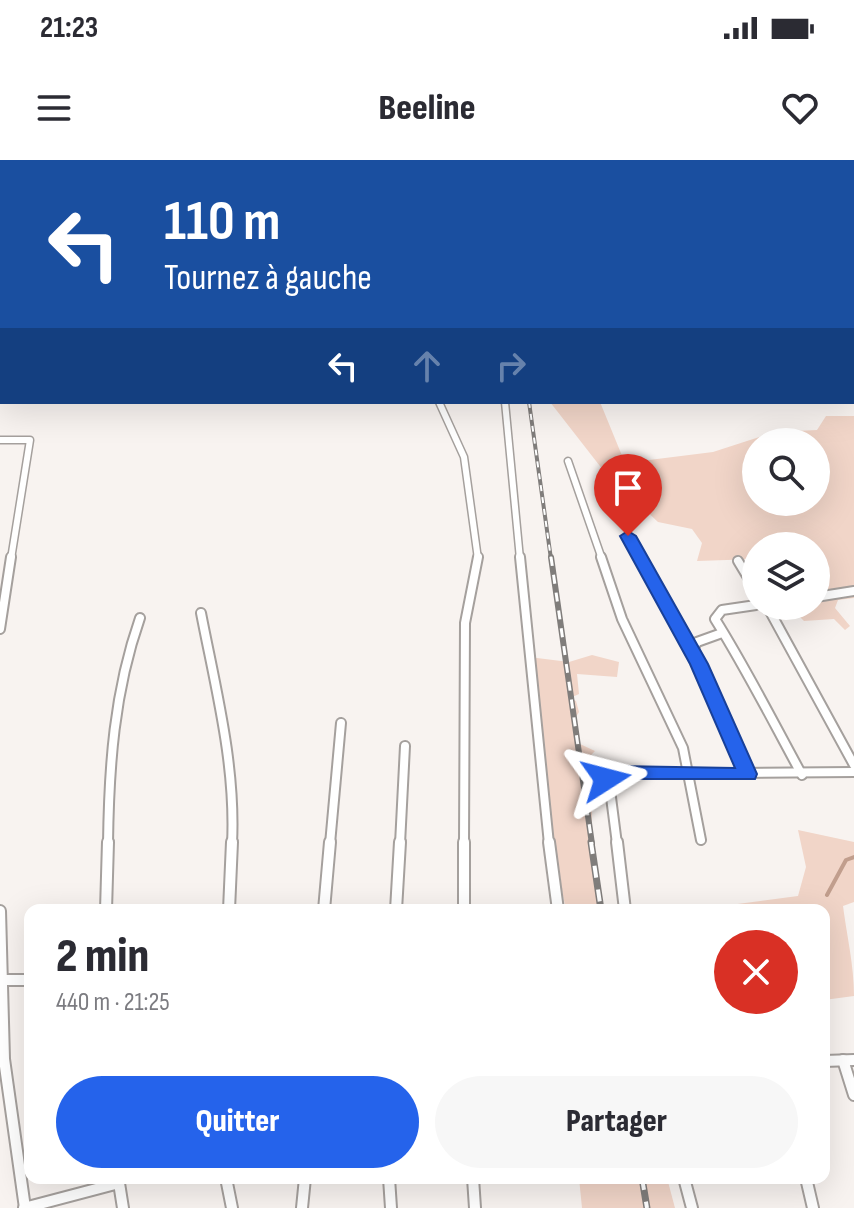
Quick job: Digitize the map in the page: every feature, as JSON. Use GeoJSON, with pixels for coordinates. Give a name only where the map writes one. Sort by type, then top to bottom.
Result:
{"type":"FeatureCollection","features":[{"type":"Feature","properties":{"kind":"street"},"geometry":{"type":"LineString","coordinates":[[440,404],[464,457],[479,564],[465,623],[464,904]]}},
{"type":"Feature","properties":{"kind":"street"},"geometry":{"type":"LineString","coordinates":[[505,404],[546,821],[557,904]]}},
{"type":"Feature","properties":{"kind":"street"},"geometry":{"type":"LineString","coordinates":[[0,440],[30,440],[0,629]]}},
{"type":"Feature","properties":{"kind":"street"},"geometry":{"type":"LineString","coordinates":[[568,461],[597,539],[605,575],[683,748],[701,840]]}},
{"type":"Feature","properties":{"kind":"street"},"geometry":{"type":"LineString","coordinates":[[628,536],[692,651],[748,774]]}},
{"type":"Feature","properties":{"kind":"street"},"geometry":{"type":"LineString","coordinates":[[738,561],[742,568]]}},
{"type":"Feature","properties":{"kind":"street"},"geometry":{"type":"LineString","coordinates":[[830,595],[854,591]]}},
{"type":"Feature","properties":{"kind":"street"},"geometry":{"type":"LineString","coordinates":[[742,607],[719,611],[715,619],[758,687],[763,704],[802,775]]}},
{"type":"Feature","properties":{"kind":"street"},"geometry":{"type":"LineString","coordinates":[[201,613],[228,748],[234,806],[229,904]]}},
{"type":"Feature","properties":{"kind":"street"},"geometry":{"type":"LineString","coordinates":[[106,904],[112,721],[128,647],[140,618]]}},
{"type":"Feature","properties":{"kind":"street"},"geometry":{"type":"LineString","coordinates":[[775,620],[854,765]]}},
{"type":"Feature","properties":{"kind":"street"},"geometry":{"type":"LineString","coordinates":[[692,651],[697,642],[722,633]]}},
{"type":"Feature","properties":{"kind":"street"},"geometry":{"type":"LineString","coordinates":[[325,904],[341,723]]}},
{"type":"Feature","properties":{"kind":"street"},"geometry":{"type":"LineString","coordinates":[[396,904],[405,746]]}},
{"type":"Feature","properties":{"kind":"street"},"geometry":{"type":"LineString","coordinates":[[624,904],[608,774],[802,775],[854,772]]}},
{"type":"Feature","properties":{"kind":"street"},"geometry":{"type":"LineString","coordinates":[[0,911],[4,1059],[13,1104],[25,1208],[106,1184]]}},
{"type":"Feature","properties":{"kind":"street"},"geometry":{"type":"LineString","coordinates":[[3,980],[24,980]]}},
{"type":"Feature","properties":{"kind":"street"},"geometry":{"type":"LineString","coordinates":[[849,1060],[854,1095]]}},
{"type":"Feature","properties":{"kind":"street"},"geometry":{"type":"LineString","coordinates":[[120,1184],[123,1208]]}},
{"type":"Feature","properties":{"kind":"street"},"geometry":{"type":"LineString","coordinates":[[227,1184],[232,1208]]}},
{"type":"Feature","properties":{"kind":"street"},"geometry":{"type":"LineString","coordinates":[[302,1208],[304,1184]]}},
{"type":"Feature","properties":{"kind":"street"},"geometry":{"type":"LineString","coordinates":[[389,1184],[391,1208]]}},
{"type":"Feature","properties":{"kind":"street"},"geometry":{"type":"LineString","coordinates":[[473,1184],[475,1208]]}},
{"type":"Feature","properties":{"kind":"street"},"geometry":{"type":"LineString","coordinates":[[686,1184],[692,1208]]}},
{"type":"Feature","properties":{"kind":"street"},"geometry":{"type":"LineString","coordinates":[[807,1184],[813,1208]]}},
{"type":"Feature","properties":{"kind":"shaded area"},"geometry":{"type":"Polygon","coordinates":[[[552,404],[601,404],[625,463],[713,452],[742,443],[742,516],[830,516],[830,428],[818,428],[826,416],[854,416],[854,598],[838,600],[835,608],[850,626],[845,630],[834,619],[830,619],[830,532],[742,532],[742,559],[697,561],[702,543],[692,529],[658,522],[603,470],[552,404]]]}},
{"type":"Feature","properties":{"kind":"shaded area"},"geometry":{"type":"Polygon","coordinates":[[[592,655],[619,662],[617,677],[577,674],[579,694],[570,698],[576,701],[579,712],[574,720],[580,744],[595,751],[589,757],[600,771],[595,786],[592,841],[604,904],[565,904],[548,823],[529,657],[569,662],[592,655]]]}},
{"type":"Feature","properties":{"kind":"shaded area"},"geometry":{"type":"Polygon","coordinates":[[[798,830],[854,842],[854,902],[843,906],[854,996],[830,999],[830,904],[737,904],[798,896],[806,867],[798,830]]]}},
{"type":"Feature","properties":{"kind":"shaded area"},"geometry":{"type":"Polygon","coordinates":[[[580,1184],[669,1184],[675,1208],[582,1208],[580,1184]]]}},
{"type":"Feature","properties":{"kind":"waterway"},"geometry":{"type":"LineString","coordinates":[[827,895],[846,860],[854,857]]}},
{"type":"Feature","properties":{"kind":"railway"},"geometry":{"type":"LineString","coordinates":[[529,404],[551,559]]}},
{"type":"Feature","properties":{"kind":"railway"},"geometry":{"type":"LineString","coordinates":[[551,557],[592,844]]}},
{"type":"Feature","properties":{"kind":"railway"},"geometry":{"type":"LineString","coordinates":[[591,842],[600,904]]}},
{"type":"Feature","properties":{"kind":"railway"},"geometry":{"type":"LineString","coordinates":[[643,1184],[647,1208]]}},
{"type":"Feature","properties":{"kind":"route"},"geometry":{"type":"LineString","coordinates":[[606,779],[608,774],[616,773],[748,774],[699,664],[628,536]]}}]}
